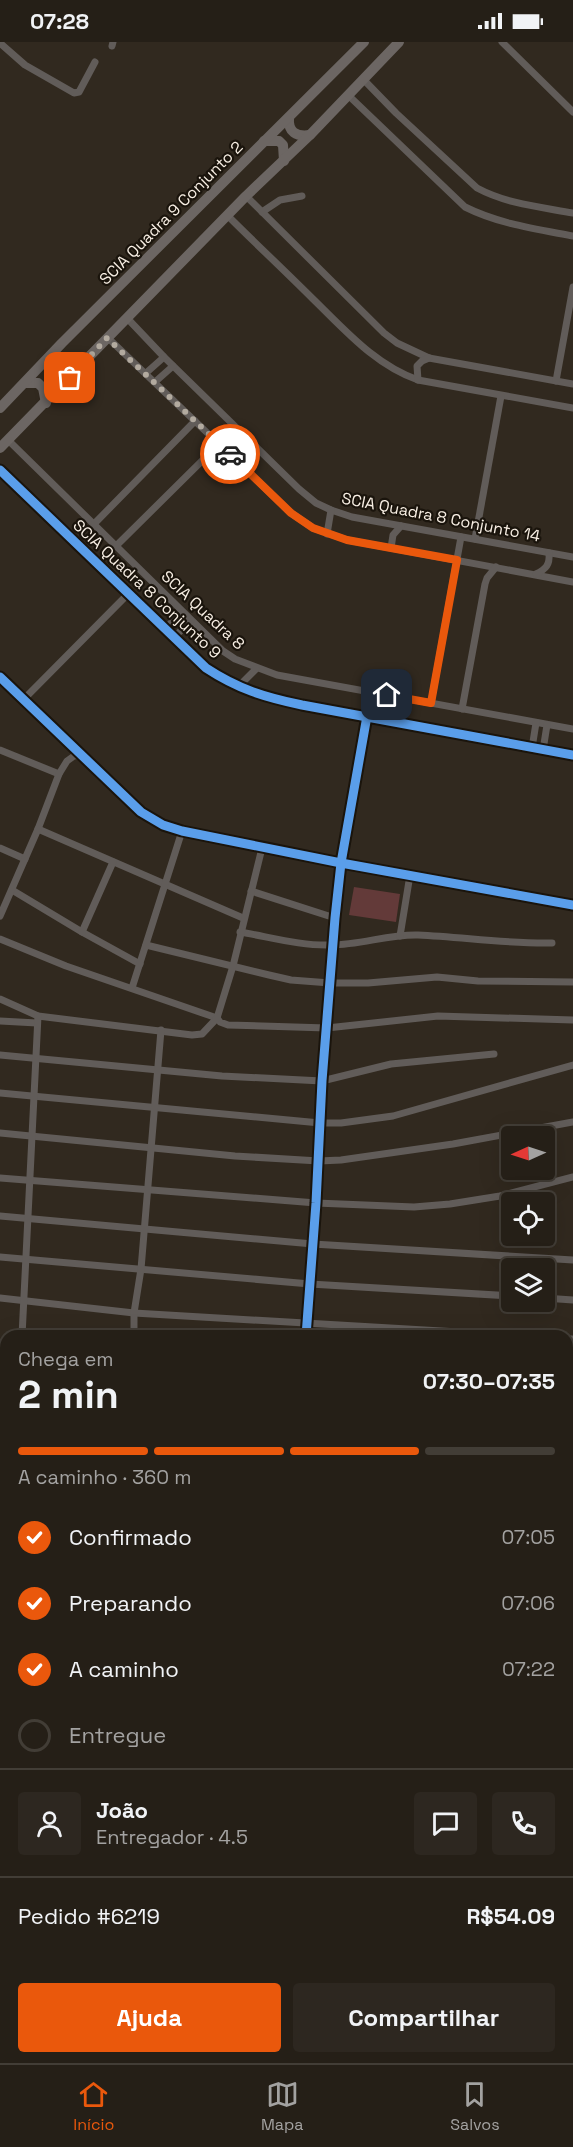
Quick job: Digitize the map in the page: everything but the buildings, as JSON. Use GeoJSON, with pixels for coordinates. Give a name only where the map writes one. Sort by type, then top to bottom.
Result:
{"type":"FeatureCollection","features":[{"type":"Feature","properties":{"kind":"street","name":"SCIA Quadra 9 Conjunto 2"},"geometry":{"type":"LineString","coordinates":[[0,408],[62,343],[364,42]]}},
{"type":"Feature","properties":{"kind":"street"},"geometry":{"type":"LineString","coordinates":[[0,448],[399,42]]}},
{"type":"Feature","properties":{"kind":"street"},"geometry":{"type":"LineString","coordinates":[[502,42],[573,112]]}},
{"type":"Feature","properties":{"kind":"street"},"geometry":{"type":"LineString","coordinates":[[0,43],[25,65],[74,93],[78,92],[95,62]]}},
{"type":"Feature","properties":{"kind":"street"},"geometry":{"type":"LineString","coordinates":[[363,79],[477,188],[493,197],[573,213]]}},
{"type":"Feature","properties":{"kind":"street"},"geometry":{"type":"LineString","coordinates":[[348,95],[465,207],[483,217],[503,223],[573,236]]}},
{"type":"Feature","properties":{"kind":"street"},"geometry":{"type":"LineString","coordinates":[[289,118],[290,130],[301,136],[310,135]]}},
{"type":"Feature","properties":{"kind":"street"},"geometry":{"type":"LineString","coordinates":[[264,141],[279,141],[283,145],[284,161]]}},
{"type":"Feature","properties":{"kind":"street"},"geometry":{"type":"LineString","coordinates":[[246,196],[384,333],[398,343],[429,358],[573,384]]}},
{"type":"Feature","properties":{"kind":"street"},"geometry":{"type":"LineString","coordinates":[[262,212],[280,200],[302,196]]}},
{"type":"Feature","properties":{"kind":"street"},"geometry":{"type":"LineString","coordinates":[[228,216],[359,344],[403,375],[418,380],[573,408]]}},
{"type":"Feature","properties":{"kind":"street"},"geometry":{"type":"LineString","coordinates":[[556,381],[573,287]]}},
{"type":"Feature","properties":{"kind":"street","name":"SCIA Quadra 8 Conjunto 14"},"geometry":{"type":"LineString","coordinates":[[128,318],[173,366],[316,503],[352,517],[573,557]]}},
{"type":"Feature","properties":{"kind":"street"},"geometry":{"type":"LineString","coordinates":[[107,338],[156,382],[291,513],[313,528],[347,540],[573,582]]}},
{"type":"Feature","properties":{"kind":"street"},"geometry":{"type":"LineString","coordinates":[[146,373],[164,357]]}},
{"type":"Feature","properties":{"kind":"street"},"geometry":{"type":"LineString","coordinates":[[49,358],[57,374],[70,378]]}},
{"type":"Feature","properties":{"kind":"street"},"geometry":{"type":"LineString","coordinates":[[418,380],[417,366],[429,358]]}},
{"type":"Feature","properties":{"kind":"street"},"geometry":{"type":"LineString","coordinates":[[156,382],[173,366]]}},
{"type":"Feature","properties":{"kind":"street"},"geometry":{"type":"LineString","coordinates":[[25,383],[38,383],[43,388],[46,403]]}},
{"type":"Feature","properties":{"kind":"street"},"geometry":{"type":"LineString","coordinates":[[475,539],[501,396]]}},
{"type":"Feature","properties":{"kind":"street"},"geometry":{"type":"LineString","coordinates":[[93,524],[195,421]]}},
{"type":"Feature","properties":{"kind":"street","name":"SCIA Quadra 8"},"geometry":{"type":"LineString","coordinates":[[8,440],[191,621],[235,660],[277,675],[573,729]]}},
{"type":"Feature","properties":{"kind":"street"},"geometry":{"type":"LineString","coordinates":[[116,546],[219,444]]}},
{"type":"Feature","properties":{"kind":"street","name":"SCIA Quadra 8 Conjunto 9"},"geometry":{"type":"LineString","coordinates":[[0,470],[206,668],[238,687],[271,699],[573,755]]}},
{"type":"Feature","properties":{"kind":"street"},"geometry":{"type":"LineString","coordinates":[[327,534],[331,510]]}},
{"type":"Feature","properties":{"kind":"street"},"geometry":{"type":"LineString","coordinates":[[392,548],[393,535],[401,526]]}},
{"type":"Feature","properties":{"kind":"street"},"geometry":{"type":"LineString","coordinates":[[431,703],[461,537]]}},
{"type":"Feature","properties":{"kind":"street"},"geometry":{"type":"LineString","coordinates":[[536,574],[547,567],[550,560],[549,553]]}},
{"type":"Feature","properties":{"kind":"street"},"geometry":{"type":"LineString","coordinates":[[462,709],[485,585],[487,578],[496,567]]}},
{"type":"Feature","properties":{"kind":"street","name":"SCIA Quadra 8 Conjunto 9"},"geometry":{"type":"LineString","coordinates":[[24,699],[129,593]]}},
{"type":"Feature","properties":{"kind":"street"},"geometry":{"type":"LineString","coordinates":[[165,629],[182,612]]}},
{"type":"Feature","properties":{"kind":"street"},"geometry":{"type":"LineString","coordinates":[[174,638],[191,621]]}},
{"type":"Feature","properties":{"kind":"street"},"geometry":{"type":"LineString","coordinates":[[238,687],[256,669]]}},
{"type":"Feature","properties":{"kind":"street"},"geometry":{"type":"LineString","coordinates":[[0,677],[141,812],[163,825],[341,864],[573,905]]}},
{"type":"Feature","properties":{"kind":"street"},"geometry":{"type":"LineString","coordinates":[[306,1330],[335,918],[341,864],[367,716]]}},
{"type":"Feature","properties":{"kind":"street"},"geometry":{"type":"LineString","coordinates":[[532,748],[536,723]]}},
{"type":"Feature","properties":{"kind":"street"},"geometry":{"type":"LineString","coordinates":[[543,750],[547,724]]}},
{"type":"Feature","properties":{"kind":"street"},"geometry":{"type":"LineString","coordinates":[[0,750],[59,774]]}},
{"type":"Feature","properties":{"kind":"street"},"geometry":{"type":"LineString","coordinates":[[0,916],[59,774],[67,761],[74,756],[82,755]]}},
{"type":"Feature","properties":{"kind":"street"},"geometry":{"type":"LineString","coordinates":[[38,829],[243,918]]}},
{"type":"Feature","properties":{"kind":"street"},"geometry":{"type":"LineString","coordinates":[[132,988],[182,831]]}},
{"type":"Feature","properties":{"kind":"street"},"geometry":{"type":"LineString","coordinates":[[0,848],[25,859]]}},
{"type":"Feature","properties":{"kind":"street"},"geometry":{"type":"LineString","coordinates":[[0,1021],[38,1019],[192,1035],[202,1034],[217,1018],[233,966],[262,848]]}},
{"type":"Feature","properties":{"kind":"street"},"geometry":{"type":"LineString","coordinates":[[82,932],[113,862]]}},
{"type":"Feature","properties":{"kind":"street"},"geometry":{"type":"LineString","coordinates":[[400,936],[410,875]]}},
{"type":"Feature","properties":{"kind":"street"},"geometry":{"type":"LineString","coordinates":[[12,890],[140,964]]}},
{"type":"Feature","properties":{"kind":"street"},"geometry":{"type":"LineString","coordinates":[[251,891],[335,918]]}},
{"type":"Feature","properties":{"kind":"street"},"geometry":{"type":"LineString","coordinates":[[240,932],[306,944],[333,945],[418,935],[512,944],[552,943]]}},
{"type":"Feature","properties":{"kind":"street"},"geometry":{"type":"LineString","coordinates":[[0,939],[66,966],[217,1018],[228,1025],[327,1028],[438,1016],[573,1020]]}},
{"type":"Feature","properties":{"kind":"street"},"geometry":{"type":"LineString","coordinates":[[146,945],[291,980],[368,983],[437,978],[573,982]]}},
{"type":"Feature","properties":{"kind":"street"},"geometry":{"type":"LineString","coordinates":[[0,999],[38,1019]]}},
{"type":"Feature","properties":{"kind":"street"},"geometry":{"type":"LineString","coordinates":[[22,1330],[38,1019]]}},
{"type":"Feature","properties":{"kind":"street"},"geometry":{"type":"LineString","coordinates":[[134,1330],[161,1030]]}},
{"type":"Feature","properties":{"kind":"street"},"geometry":{"type":"LineString","coordinates":[[0,1055],[222,1076],[322,1081],[391,1064],[494,1054]]}},
{"type":"Feature","properties":{"kind":"street"},"geometry":{"type":"LineString","coordinates":[[0,1093],[320,1123],[342,1123],[393,1116],[573,1065]]}},
{"type":"Feature","properties":{"kind":"street"},"geometry":{"type":"LineString","coordinates":[[0,1133],[236,1156],[319,1161],[453,1144],[573,1122]]}},
{"type":"Feature","properties":{"kind":"street"},"geometry":{"type":"LineString","coordinates":[[0,1178],[316,1203],[414,1207],[500,1196],[573,1177]]}},
{"type":"Feature","properties":{"kind":"street"},"geometry":{"type":"LineString","coordinates":[[0,1216],[313,1244],[573,1260]]}},
{"type":"Feature","properties":{"kind":"street"},"geometry":{"type":"LineString","coordinates":[[0,1257],[310,1284],[501,1295]]}},
{"type":"Feature","properties":{"kind":"street"},"geometry":{"type":"LineString","coordinates":[[0,1298],[134,1313],[416,1330]]}},
{"type":"Feature","properties":{"kind":"street"},"geometry":{"type":"LineString","coordinates":[[555,1299],[573,1300]]}},
{"type":"Feature","properties":{"kind":"shaded area"},"geometry":{"type":"Polygon","coordinates":[[[354,887],[400,894],[396,922],[349,915],[354,887]]]}},
{"type":"Feature","properties":{"kind":"cycle path"},"geometry":{"type":"LineString","coordinates":[[0,470],[206,668],[229,682],[263,695],[302,705],[573,755]]}},
{"type":"Feature","properties":{"kind":"cycle path"},"geometry":{"type":"LineString","coordinates":[[0,677],[141,812],[163,825],[182,831],[341,863],[573,905]]}},
{"type":"Feature","properties":{"kind":"cycle path"},"geometry":{"type":"LineString","coordinates":[[306,1330],[335,918],[341,863],[367,716]]}},
{"type":"Feature","properties":{"kind":"way so far"},"geometry":{"type":"LineString","coordinates":[[70,378],[107,338],[230,454]]}},
{"type":"Feature","properties":{"kind":"route"},"geometry":{"type":"LineString","coordinates":[[230,454],[291,513],[313,528],[347,540],[457,560],[431,703],[387,695]]}}]}
